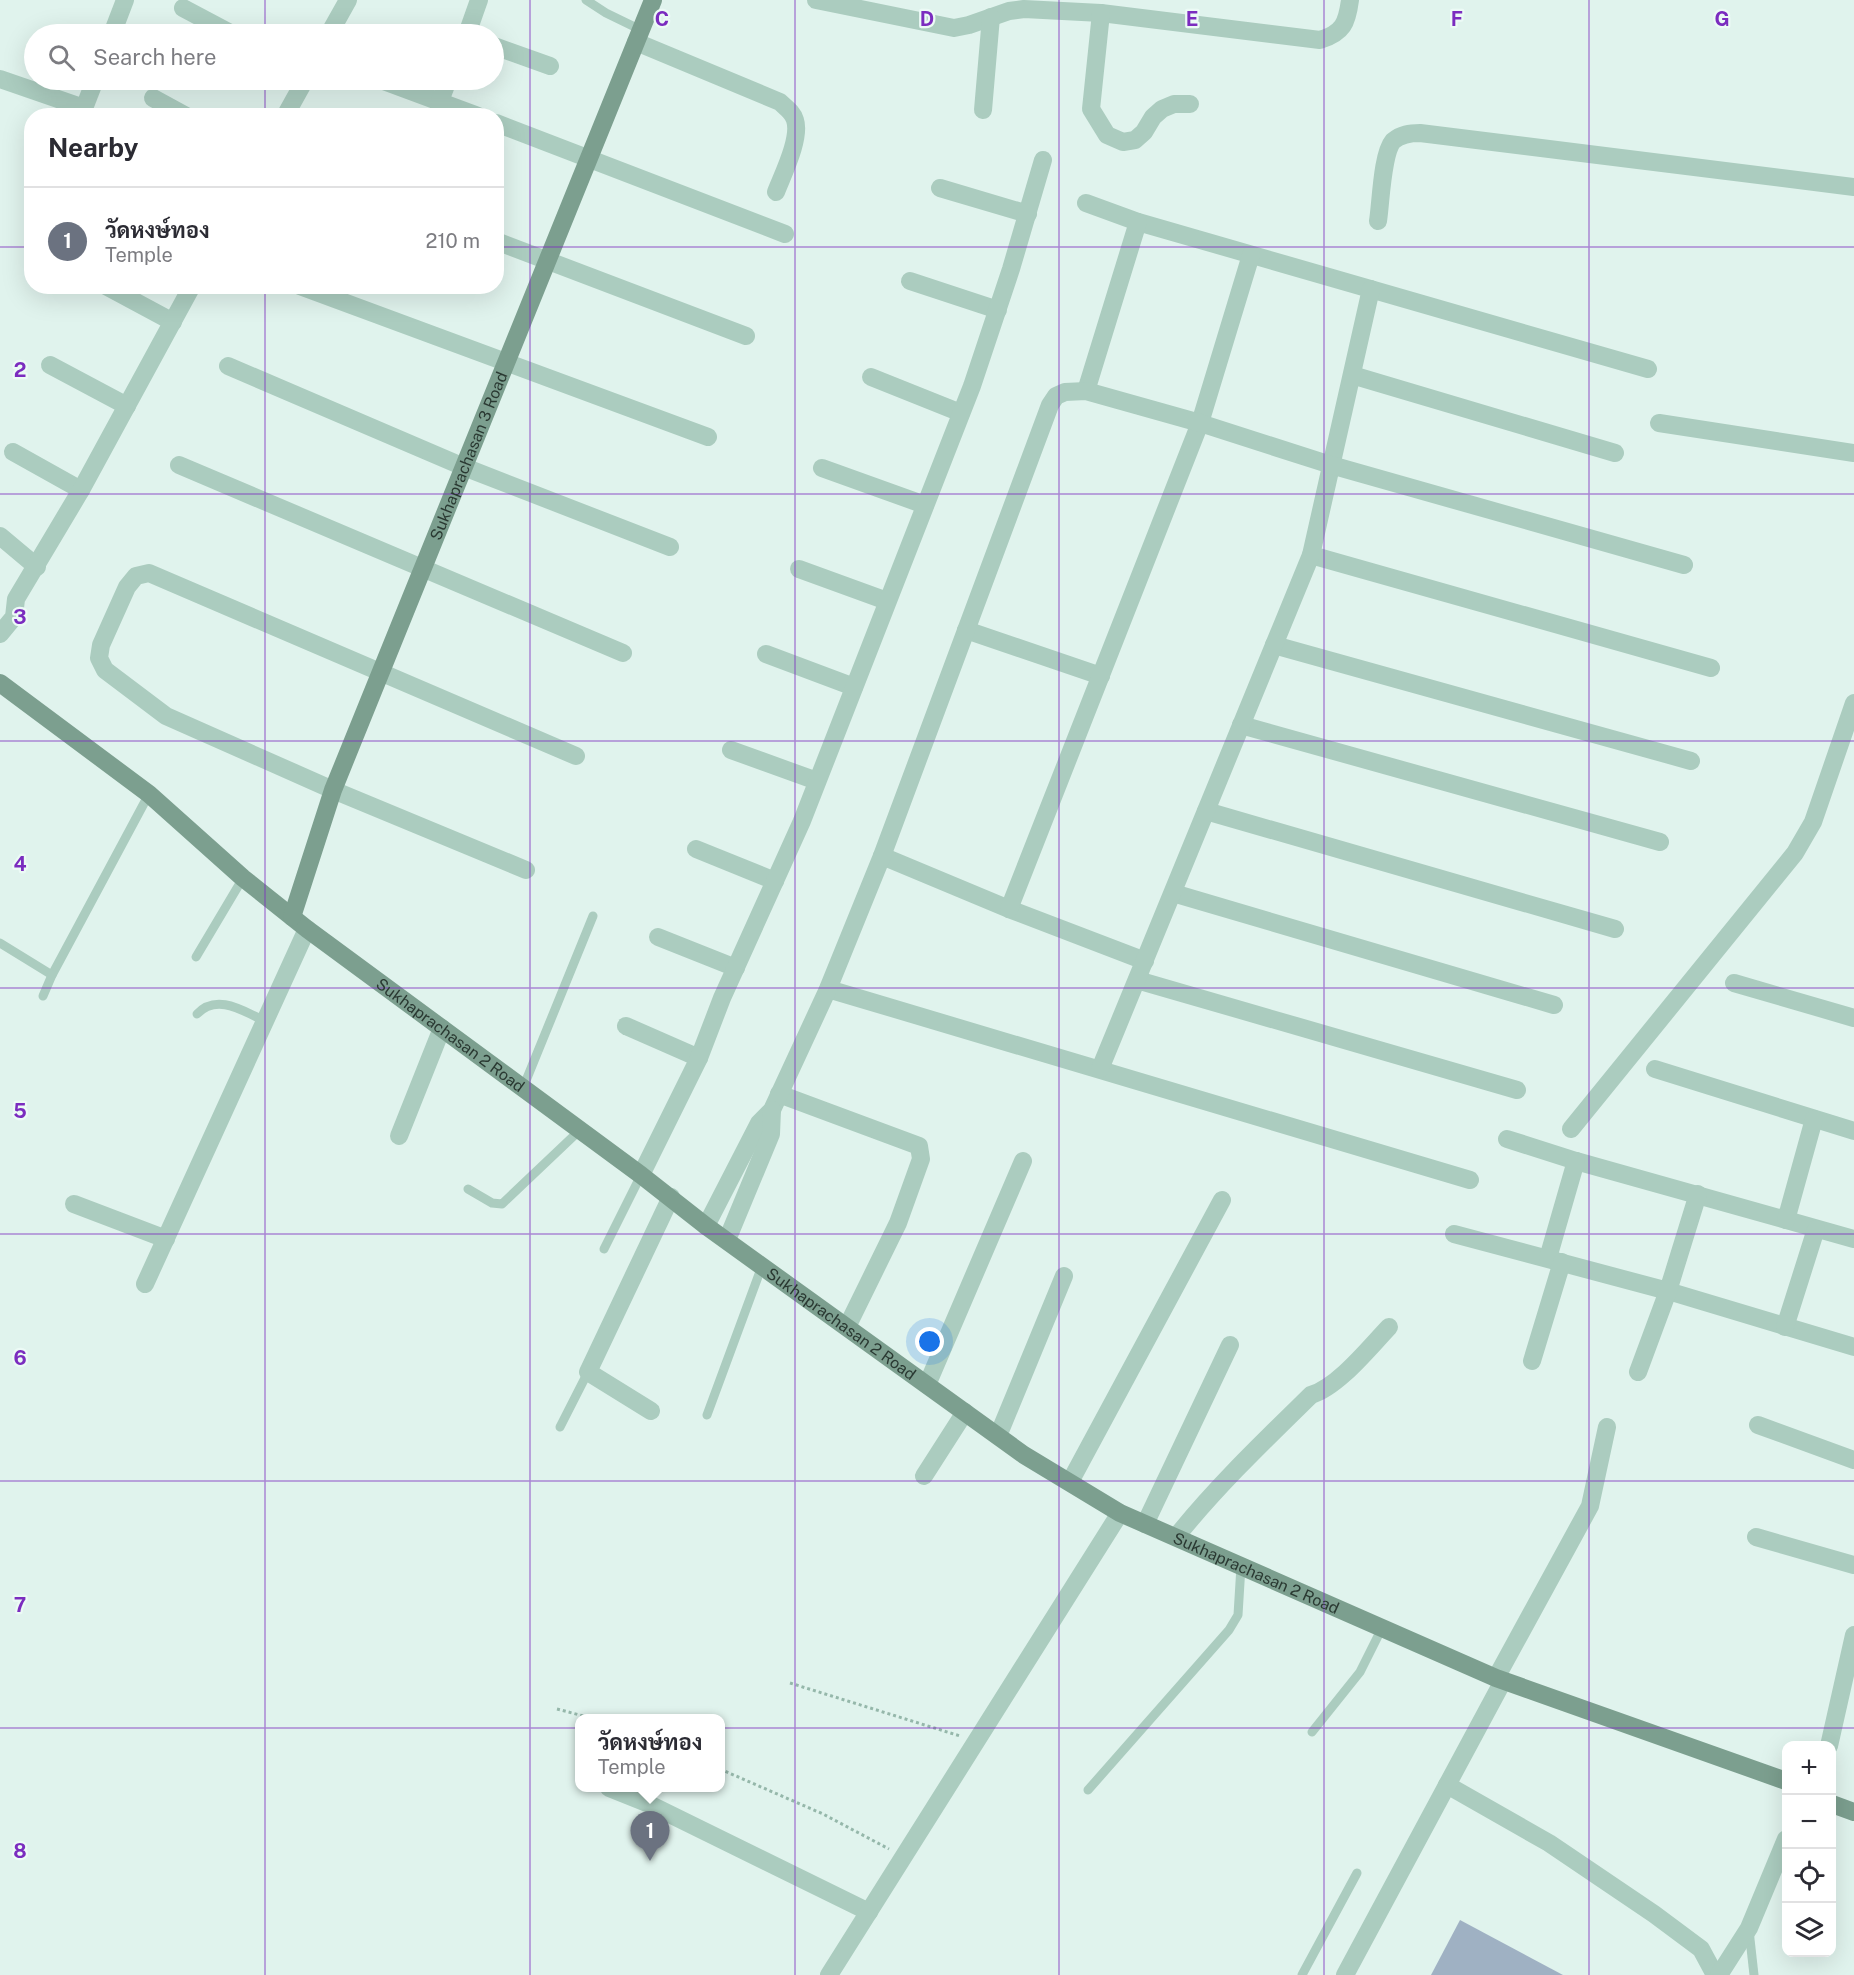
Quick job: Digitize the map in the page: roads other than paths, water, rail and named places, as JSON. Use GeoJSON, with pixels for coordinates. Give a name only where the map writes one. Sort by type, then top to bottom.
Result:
{"type":"FeatureCollection","features":[{"type":"Feature","properties":{"kind":"street"},"geometry":{"type":"LineString","coordinates":[[116,24],[125,0]]}},
{"type":"Feature","properties":{"kind":"street"},"geometry":{"type":"LineString","coordinates":[[335,24],[348,0]]}},
{"type":"Feature","properties":{"kind":"street"},"geometry":{"type":"LineString","coordinates":[[471,24],[479,0]]}},
{"type":"Feature","properties":{"kind":"street","name":"Sukhaprachasan 3 Road"},"geometry":{"type":"LineString","coordinates":[[292,917],[333,790],[653,0]]}},
{"type":"Feature","properties":{"kind":"street"},"geometry":{"type":"LineString","coordinates":[[816,0],[954,28],[969,26],[991,17],[1024,9],[1101,13],[1320,40],[1332,36],[1342,27],[1348,15],[1350,0]]}},
{"type":"Feature","properties":{"kind":"street"},"geometry":{"type":"LineString","coordinates":[[183,8],[213,24]]}},
{"type":"Feature","properties":{"kind":"street"},"geometry":{"type":"LineString","coordinates":[[1101,13],[1091,109],[1107,135],[1123,142],[1135,140],[1162,109],[1174,104],[1190,104]]}},
{"type":"Feature","properties":{"kind":"street"},"geometry":{"type":"LineString","coordinates":[[983,110],[991,17]]}},
{"type":"Feature","properties":{"kind":"street"},"geometry":{"type":"LineString","coordinates":[[639,36],[780,102],[788,110],[795,118],[796,131],[776,192]]}},
{"type":"Feature","properties":{"kind":"street"},"geometry":{"type":"LineString","coordinates":[[504,50],[550,66]]}},
{"type":"Feature","properties":{"kind":"street"},"geometry":{"type":"LineString","coordinates":[[0,79],[24,89]]}},
{"type":"Feature","properties":{"kind":"street"},"geometry":{"type":"LineString","coordinates":[[28,90],[73,108]]}},
{"type":"Feature","properties":{"kind":"street"},"geometry":{"type":"LineString","coordinates":[[84,108],[91,90]]}},
{"type":"Feature","properties":{"kind":"street"},"geometry":{"type":"LineString","coordinates":[[289,108],[299,90]]}},
{"type":"Feature","properties":{"kind":"street"},"geometry":{"type":"LineString","coordinates":[[409,90],[458,108]]}},
{"type":"Feature","properties":{"kind":"street"},"geometry":{"type":"LineString","coordinates":[[440,101],[444,90]]}},
{"type":"Feature","properties":{"kind":"street"},"geometry":{"type":"LineString","coordinates":[[153,98],[171,108]]}},
{"type":"Feature","properties":{"kind":"street"},"geometry":{"type":"LineString","coordinates":[[504,126],[785,234]]}},
{"type":"Feature","properties":{"kind":"street"},"geometry":{"type":"LineString","coordinates":[[1378,221],[1387,151],[1395,140],[1405,134],[1413,133],[1854,187]]}},
{"type":"Feature","properties":{"kind":"street"},"geometry":{"type":"LineString","coordinates":[[641,1174],[699,1058],[817,781],[961,413],[998,310],[1043,160]]}},
{"type":"Feature","properties":{"kind":"street"},"geometry":{"type":"LineString","coordinates":[[940,188],[1028,214]]}},
{"type":"Feature","properties":{"kind":"street"},"geometry":{"type":"LineString","coordinates":[[1086,203],[1138,222],[1648,369]]}},
{"type":"Feature","properties":{"kind":"street"},"geometry":{"type":"LineString","coordinates":[[1086,391],[1138,222]]}},
{"type":"Feature","properties":{"kind":"street"},"geometry":{"type":"LineString","coordinates":[[504,244],[746,336]]}},
{"type":"Feature","properties":{"kind":"street"},"geometry":{"type":"LineString","coordinates":[[1009,909],[1200,423],[1251,255]]}},
{"type":"Feature","properties":{"kind":"street"},"geometry":{"type":"LineString","coordinates":[[910,282],[998,310]]}},
{"type":"Feature","properties":{"kind":"street"},"geometry":{"type":"LineString","coordinates":[[1100,1069],[1311,555],[1371,289]]}},
{"type":"Feature","properties":{"kind":"street"},"geometry":{"type":"LineString","coordinates":[[121,294],[173,322]]}},
{"type":"Feature","properties":{"kind":"street"},"geometry":{"type":"LineString","coordinates":[[0,634],[14,617],[8,601],[37,567],[188,294]]}},
{"type":"Feature","properties":{"kind":"street"},"geometry":{"type":"LineString","coordinates":[[321,294],[708,437]]}},
{"type":"Feature","properties":{"kind":"street"},"geometry":{"type":"LineString","coordinates":[[50,365],[126,406]]}},
{"type":"Feature","properties":{"kind":"street"},"geometry":{"type":"LineString","coordinates":[[228,366],[464,467],[670,547]]}},
{"type":"Feature","properties":{"kind":"street"},"geometry":{"type":"LineString","coordinates":[[1352,375],[1615,453]]}},
{"type":"Feature","properties":{"kind":"street"},"geometry":{"type":"LineString","coordinates":[[871,377],[961,413]]}},
{"type":"Feature","properties":{"kind":"street"},"geometry":{"type":"LineString","coordinates":[[706,1226],[759,1123],[776,1102],[828,989],[882,856],[1050,405],[1056,396],[1065,392],[1086,391],[1200,423],[1331,465],[1684,565]]}},
{"type":"Feature","properties":{"kind":"street"},"geometry":{"type":"LineString","coordinates":[[1659,423],[1854,453]]}},
{"type":"Feature","properties":{"kind":"street"},"geometry":{"type":"LineString","coordinates":[[13,452],[81,490]]}},
{"type":"Feature","properties":{"kind":"street"},"geometry":{"type":"LineString","coordinates":[[179,465],[623,653]]}},
{"type":"Feature","properties":{"kind":"street"},"geometry":{"type":"LineString","coordinates":[[822,468],[925,505]]}},
{"type":"Feature","properties":{"kind":"street"},"geometry":{"type":"LineString","coordinates":[[0,536],[37,567]]}},
{"type":"Feature","properties":{"kind":"street"},"geometry":{"type":"LineString","coordinates":[[1311,555],[1711,668]]}},
{"type":"Feature","properties":{"kind":"street"},"geometry":{"type":"LineString","coordinates":[[800,568],[887,601]]}},
{"type":"Feature","properties":{"kind":"street"},"geometry":{"type":"LineString","coordinates":[[526,870],[333,790],[166,716],[105,670],[99,658],[101,645],[127,587],[136,576],[149,573],[576,756]]}},
{"type":"Feature","properties":{"kind":"street"},"geometry":{"type":"LineString","coordinates":[[966,630],[1101,676]]}},
{"type":"Feature","properties":{"kind":"street"},"geometry":{"type":"LineString","coordinates":[[1274,645],[1691,761]]}},
{"type":"Feature","properties":{"kind":"street"},"geometry":{"type":"LineString","coordinates":[[766,654],[854,687]]}},
{"type":"Feature","properties":{"kind":"street","name":"Sukhaprachasan 2 Road"},"geometry":{"type":"LineString","coordinates":[[0,683],[149,794],[243,878],[307,929],[641,1174],[706,1226],[1024,1455],[1120,1513],[1499,1680],[1782,1780]]}},
{"type":"Feature","properties":{"kind":"street"},"geometry":{"type":"LineString","coordinates":[[1571,1129],[1795,853],[1813,822],[1854,703]]}},
{"type":"Feature","properties":{"kind":"street"},"geometry":{"type":"LineString","coordinates":[[1241,725],[1660,842]]}},
{"type":"Feature","properties":{"kind":"street"},"geometry":{"type":"LineString","coordinates":[[731,750],[817,781]]}},
{"type":"Feature","properties":{"kind":"street"},"geometry":{"type":"LineString","coordinates":[[1206,811],[1615,929]]}},
{"type":"Feature","properties":{"kind":"street"},"geometry":{"type":"LineString","coordinates":[[696,849],[775,881]]}},
{"type":"Feature","properties":{"kind":"street"},"geometry":{"type":"LineString","coordinates":[[882,856],[1009,909],[1145,961]]}},
{"type":"Feature","properties":{"kind":"street"},"geometry":{"type":"LineString","coordinates":[[1173,893],[1554,1005]]}},
{"type":"Feature","properties":{"kind":"street"},"geometry":{"type":"LineString","coordinates":[[145,1284],[307,929]]}},
{"type":"Feature","properties":{"kind":"street"},"geometry":{"type":"LineString","coordinates":[[658,937],[736,968]]}},
{"type":"Feature","properties":{"kind":"street"},"geometry":{"type":"LineString","coordinates":[[1137,980],[1517,1090]]}},
{"type":"Feature","properties":{"kind":"street"},"geometry":{"type":"LineString","coordinates":[[1734,983],[1854,1018]]}},
{"type":"Feature","properties":{"kind":"street"},"geometry":{"type":"LineString","coordinates":[[828,989],[1470,1180]]}},
{"type":"Feature","properties":{"kind":"street"},"geometry":{"type":"LineString","coordinates":[[626,1026],[699,1058]]}},
{"type":"Feature","properties":{"kind":"street"},"geometry":{"type":"LineString","coordinates":[[399,1136],[442,1028]]}},
{"type":"Feature","properties":{"kind":"street"},"geometry":{"type":"LineString","coordinates":[[1655,1069],[1854,1131]]}},
{"type":"Feature","properties":{"kind":"street"},"geometry":{"type":"LineString","coordinates":[[728,1240],[771,1134],[776,1102]]}},
{"type":"Feature","properties":{"kind":"street"},"geometry":{"type":"LineString","coordinates":[[776,1102],[919,1146],[921,1160],[898,1223],[847,1328]]}},
{"type":"Feature","properties":{"kind":"street"},"geometry":{"type":"LineString","coordinates":[[1785,1220],[1815,1119]]}},
{"type":"Feature","properties":{"kind":"street"},"geometry":{"type":"LineString","coordinates":[[1507,1139],[1576,1161],[1854,1239]]}},
{"type":"Feature","properties":{"kind":"street"},"geometry":{"type":"LineString","coordinates":[[927,1385],[1023,1161]]}},
{"type":"Feature","properties":{"kind":"street"},"geometry":{"type":"LineString","coordinates":[[1532,1361],[1576,1161]]}},
{"type":"Feature","properties":{"kind":"street"},"geometry":{"type":"LineString","coordinates":[[1638,1372],[1668,1291],[1698,1194]]}},
{"type":"Feature","properties":{"kind":"street"},"geometry":{"type":"LineString","coordinates":[[651,1411],[588,1372],[671,1197]]}},
{"type":"Feature","properties":{"kind":"street"},"geometry":{"type":"LineString","coordinates":[[1070,1482],[1222,1200]]}},
{"type":"Feature","properties":{"kind":"street"},"geometry":{"type":"LineString","coordinates":[[74,1204],[166,1239]]}},
{"type":"Feature","properties":{"kind":"street"},"geometry":{"type":"LineString","coordinates":[[1785,1327],[1816,1229]]}},
{"type":"Feature","properties":{"kind":"street"},"geometry":{"type":"LineString","coordinates":[[1454,1234],[1668,1291],[1854,1347]]}},
{"type":"Feature","properties":{"kind":"street"},"geometry":{"type":"LineString","coordinates":[[998,1436],[1064,1276]]}},
{"type":"Feature","properties":{"kind":"street"},"geometry":{"type":"LineString","coordinates":[[1176,1537],[1246,1458],[1311,1395],[1321,1392],[1348,1369],[1389,1327]]}},
{"type":"Feature","properties":{"kind":"street"},"geometry":{"type":"LineString","coordinates":[[1145,1524],[1230,1345]]}},
{"type":"Feature","properties":{"kind":"street"},"geometry":{"type":"LineString","coordinates":[[924,1476],[965,1412]]}},
{"type":"Feature","properties":{"kind":"street"},"geometry":{"type":"LineString","coordinates":[[1758,1425],[1854,1460]]}},
{"type":"Feature","properties":{"kind":"street"},"geometry":{"type":"LineString","coordinates":[[1345,1975],[1447,1785],[1590,1506],[1607,1428]]}},
{"type":"Feature","properties":{"kind":"street"},"geometry":{"type":"LineString","coordinates":[[829,1975],[1120,1513]]}},
{"type":"Feature","properties":{"kind":"street"},"geometry":{"type":"LineString","coordinates":[[1756,1537],[1854,1565]]}},
{"type":"Feature","properties":{"kind":"street"},"geometry":{"type":"LineString","coordinates":[[1831,1741],[1854,1635]]}},
{"type":"Feature","properties":{"kind":"street"},"geometry":{"type":"LineString","coordinates":[[1447,1785],[1549,1843],[1654,1914],[1701,1949],[1717,1975],[1749,1928],[1782,1849]]}},
{"type":"Feature","properties":{"kind":"street"},"geometry":{"type":"LineString","coordinates":[[619,1792],[649,1804],[869,1912]]}},
{"type":"Feature","properties":{"kind":"street"},"geometry":{"type":"LineString","coordinates":[[1836,1805],[1854,1812]]}},
{"type":"Feature","properties":{"kind":"lane"},"geometry":{"type":"LineString","coordinates":[[586,0],[639,36]]}},
{"type":"Feature","properties":{"kind":"lane"},"geometry":{"type":"LineString","coordinates":[[43,996],[149,794]]}},
{"type":"Feature","properties":{"kind":"lane"},"geometry":{"type":"LineString","coordinates":[[196,957],[243,878]]}},
{"type":"Feature","properties":{"kind":"lane"},"geometry":{"type":"LineString","coordinates":[[523,1088],[593,916]]}},
{"type":"Feature","properties":{"kind":"lane"},"geometry":{"type":"LineString","coordinates":[[0,944],[52,975]]}},
{"type":"Feature","properties":{"kind":"lane"},"geometry":{"type":"LineString","coordinates":[[196,1014],[204,1006],[216,1004],[231,1006],[265,1021]]}},
{"type":"Feature","properties":{"kind":"lane"},"geometry":{"type":"LineString","coordinates":[[468,1189],[492,1203],[502,1204],[580,1130]]}},
{"type":"Feature","properties":{"kind":"lane"},"geometry":{"type":"LineString","coordinates":[[604,1249],[641,1174]]}},
{"type":"Feature","properties":{"kind":"lane"},"geometry":{"type":"LineString","coordinates":[[707,1415],[762,1266]]}},
{"type":"Feature","properties":{"kind":"lane"},"geometry":{"type":"LineString","coordinates":[[561,1427],[588,1372]]}},
{"type":"Feature","properties":{"kind":"lane"},"geometry":{"type":"LineString","coordinates":[[1088,1790],[1229,1630],[1239,1615],[1241,1566]]}},
{"type":"Feature","properties":{"kind":"lane"},"geometry":{"type":"LineString","coordinates":[[1312,1732],[1360,1672],[1382,1628]]}},
{"type":"Feature","properties":{"kind":"lane"},"geometry":{"type":"LineString","coordinates":[[1302,1975],[1357,1873]]}},
{"type":"Feature","properties":{"kind":"lane"},"geometry":{"type":"LineString","coordinates":[[1749,1928],[1754,1975]]}},
{"type":"Feature","properties":{"kind":"place","name":"วัดหงษ์ทอง"},"geometry":{"type":"Point","coordinates":[650,1861]}}]}
